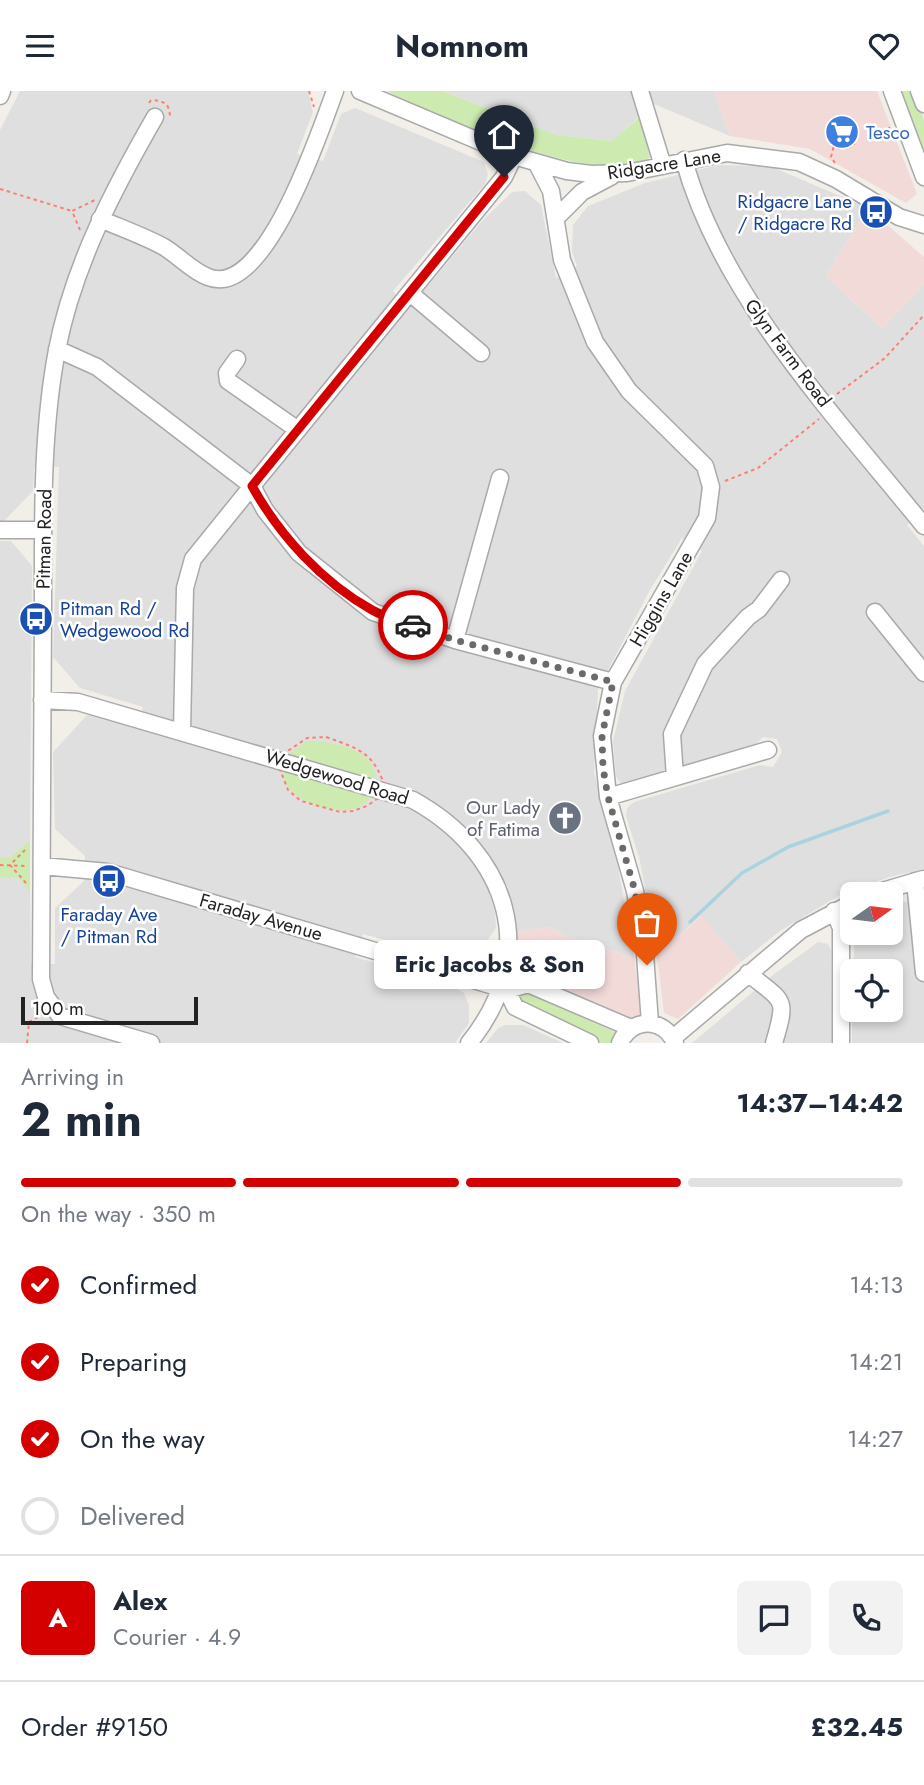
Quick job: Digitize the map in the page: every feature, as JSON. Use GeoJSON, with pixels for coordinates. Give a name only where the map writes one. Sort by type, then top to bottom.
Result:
{"type":"FeatureCollection","features":[{"type":"Feature","properties":{"kind":"street"},"geometry":{"type":"LineString","coordinates":[[100,219],[164,247],[209,278],[224,280],[239,272],[257,254],[283,218],[308,167],[335,91]]}},
{"type":"Feature","properties":{"kind":"street","name":"Ridgacre Lane"},"geometry":{"type":"LineString","coordinates":[[360,91],[537,165],[591,174],[617,174],[727,153],[799,162],[836,179],[899,217],[924,225]]}},
{"type":"Feature","properties":{"kind":"street"},"geometry":{"type":"LineString","coordinates":[[640,91],[663,166]]}},
{"type":"Feature","properties":{"kind":"street"},"geometry":{"type":"LineString","coordinates":[[892,91],[924,177]]}},
{"type":"Feature","properties":{"kind":"street"},"geometry":{"type":"LineString","coordinates":[[919,91],[924,104]]}},
{"type":"Feature","properties":{"kind":"street","name":"Pitman Road"},"geometry":{"type":"LineString","coordinates":[[151,1043],[60,1016],[53,1009],[41,979],[41,899],[43,530],[47,431],[57,349],[73,293],[100,219],[111,193],[155,117]]}},
{"type":"Feature","properties":{"kind":"street"},"geometry":{"type":"LineString","coordinates":[[182,730],[185,588],[193,559],[504,177],[514,156]]}},
{"type":"Feature","properties":{"kind":"street","name":"Glyn Farm Road"},"geometry":{"type":"LineString","coordinates":[[684,160],[695,199],[743,292],[827,407],[924,526]]}},
{"type":"Feature","properties":{"kind":"street"},"geometry":{"type":"LineString","coordinates":[[537,165],[551,191],[562,260],[595,342],[629,391],[705,466],[711,487]]}},
{"type":"Feature","properties":{"kind":"street"},"geometry":{"type":"LineString","coordinates":[[556,218],[582,192],[617,174]]}},
{"type":"Feature","properties":{"kind":"street"},"geometry":{"type":"LineString","coordinates":[[410,293],[481,353]]}},
{"type":"Feature","properties":{"kind":"street"},"geometry":{"type":"LineString","coordinates":[[57,349],[97,367],[252,486],[265,509],[299,553],[336,585],[373,611],[455,640],[613,682]]}},
{"type":"Feature","properties":{"kind":"street"},"geometry":{"type":"LineString","coordinates":[[237,359],[227,373],[229,381],[298,430]]}},
{"type":"Feature","properties":{"kind":"street"},"geometry":{"type":"LineString","coordinates":[[455,640],[500,478]]}},
{"type":"Feature","properties":{"kind":"street","name":"Higgins Lane"},"geometry":{"type":"LineString","coordinates":[[650,1023],[650,989],[637,903],[608,797],[602,736],[613,682],[706,518],[711,487]]}},
{"type":"Feature","properties":{"kind":"street"},"geometry":{"type":"LineString","coordinates":[[0,530],[43,530]]}},
{"type":"Feature","properties":{"kind":"street"},"geometry":{"type":"LineString","coordinates":[[675,777],[672,734],[705,664],[748,617],[759,609],[781,580]]}},
{"type":"Feature","properties":{"kind":"street"},"geometry":{"type":"LineString","coordinates":[[875,612],[922,666]]}},
{"type":"Feature","properties":{"kind":"street","name":"Wedgewood Road"},"geometry":{"type":"LineString","coordinates":[[42,700],[78,702],[182,730],[413,800],[448,821],[479,852],[496,881],[505,913],[508,942],[504,989],[482,1027],[469,1043]]}},
{"type":"Feature","properties":{"kind":"street"},"geometry":{"type":"LineString","coordinates":[[608,797],[768,750]]}},
{"type":"Feature","properties":{"kind":"street","name":"Faraday Avenue"},"geometry":{"type":"LineString","coordinates":[[42,866],[108,872],[504,989],[528,984],[631,1028]]}},
{"type":"Feature","properties":{"kind":"street"},"geometry":{"type":"LineString","coordinates":[[903,885],[920,880],[924,973]]}},
{"type":"Feature","properties":{"kind":"street"},"geometry":{"type":"LineString","coordinates":[[620,1043],[631,1028],[650,1023],[663,1028],[674,1041],[748,973],[801,930],[840,908]]}},
{"type":"Feature","properties":{"kind":"street"},"geometry":{"type":"LineString","coordinates":[[834,911],[841,928],[841,1043]]}},
{"type":"Feature","properties":{"kind":"street"},"geometry":{"type":"LineString","coordinates":[[748,973],[780,1000],[784,1010],[774,1043]]}},
{"type":"Feature","properties":{"kind":"street"},"geometry":{"type":"LineString","coordinates":[[504,989],[515,1007],[590,1043]]}},
{"type":"Feature","properties":{"kind":"path"},"geometry":{"type":"LineString","coordinates":[[888,139],[892,138],[888,128],[893,126]]}},
{"type":"Feature","properties":{"kind":"path"},"geometry":{"type":"LineString","coordinates":[[834,164],[836,160],[831,157],[835,141],[855,144]]}},
{"type":"Feature","properties":{"kind":"path"},"geometry":{"type":"LineString","coordinates":[[0,189],[72,211],[111,193]]}},
{"type":"Feature","properties":{"kind":"path"},"geometry":{"type":"LineString","coordinates":[[72,211],[82,235]]}},
{"type":"Feature","properties":{"kind":"path"},"geometry":{"type":"LineString","coordinates":[[711,487],[758,468],[885,358],[924,315]]}},
{"type":"Feature","properties":{"kind":"path"},"geometry":{"type":"LineString","coordinates":[[10,865],[26,849]]}},
{"type":"Feature","properties":{"kind":"path"},"geometry":{"type":"LineString","coordinates":[[0,865],[42,866]]}},
{"type":"Feature","properties":{"kind":"path"},"geometry":{"type":"LineString","coordinates":[[10,865],[41,899]]}},
{"type":"Feature","properties":{"kind":"path"},"geometry":{"type":"LineString","coordinates":[[27,1043],[29,1022]]}},
{"type":"Feature","properties":{"kind":"shaded area"},"geometry":{"type":"Polygon","coordinates":[[[20,91],[308,91],[313,112],[297,154],[323,161],[341,114],[355,108],[484,162],[488,175],[485,184],[393,291],[410,307],[482,221],[512,192],[525,191],[541,205],[556,278],[577,266],[572,251],[573,225],[588,206],[645,183],[718,165],[770,166],[868,208],[826,275],[882,329],[924,284],[924,508],[907,525],[924,546],[924,869],[875,882],[840,882],[840,895],[780,931],[741,962],[701,916],[657,955],[640,861],[626,816],[627,808],[634,802],[760,765],[773,767],[782,752],[777,739],[763,737],[755,745],[628,785],[621,784],[616,776],[613,741],[625,691],[702,551],[682,538],[650,590],[598,689],[594,772],[618,867],[634,958],[568,937],[549,927],[515,932],[507,885],[489,893],[495,911],[496,928],[471,964],[363,934],[355,957],[450,985],[464,993],[469,1005],[469,1023],[455,1043],[0,1043],[0,877],[17,877],[30,892],[31,964],[55,964],[55,908],[84,881],[85,856],[55,829],[53,752],[88,714],[138,727],[143,707],[80,688],[53,657],[59,467],[34,468],[33,491],[4,521],[0,521],[0,130],[20,91]]]}},
{"type":"Feature","properties":{"kind":"shaded area"},"geometry":{"type":"Polygon","coordinates":[[[442,91],[714,91],[730,136],[654,104],[612,141],[556,135],[442,91]]]}},
{"type":"Feature","properties":{"kind":"shaded area"},"geometry":{"type":"Polygon","coordinates":[[[714,91],[877,91],[917,194],[906,203],[810,149],[730,136],[714,91]]]}},
{"type":"Feature","properties":{"kind":"shaded area"},"geometry":{"type":"Polygon","coordinates":[[[868,208],[924,257],[924,284],[882,329],[826,275],[868,208]]]}},
{"type":"Feature","properties":{"kind":"shaded area"},"geometry":{"type":"Polygon","coordinates":[[[0,541],[11,541],[32,566],[30,840],[10,857],[0,857],[0,541]]]}},
{"type":"Feature","properties":{"kind":"shaded area"},"geometry":{"type":"Polygon","coordinates":[[[924,898],[924,1043],[852,1043],[852,1022],[903,1022],[903,959],[854,959],[854,945],[903,945],[903,902],[924,898]]]}},
{"type":"Feature","properties":{"kind":"shaded area"},"geometry":{"type":"Polygon","coordinates":[[[702,916],[741,962],[678,1019],[664,1013],[657,955],[702,916]]]}},
{"type":"Feature","properties":{"kind":"shaded area"},"geometry":{"type":"Polygon","coordinates":[[[549,927],[568,937],[634,958],[642,1014],[630,1022],[529,976],[517,961],[515,932],[549,927]]]}},
{"type":"Feature","properties":{"kind":"shaded area"},"geometry":{"type":"Polygon","coordinates":[[[818,942],[828,944],[831,950],[832,1043],[692,1043],[773,975],[818,942]]]}},
{"type":"Feature","properties":{"kind":"shaded area"},"geometry":{"type":"Polygon","coordinates":[[[523,1025],[563,1043],[486,1043],[498,1028],[523,1025]]]}},
{"type":"Feature","properties":{"kind":"green space"},"geometry":{"type":"Polygon","coordinates":[[[387,91],[442,91],[556,135],[612,141],[641,116],[650,157],[629,166],[598,165],[560,159],[479,132],[387,91]]]}},
{"type":"Feature","properties":{"kind":"green space"},"geometry":{"type":"Polygon","coordinates":[[[898,91],[914,91],[924,120],[924,160],[898,91]]]}},
{"type":"Feature","properties":{"kind":"green space"},"geometry":{"type":"Polygon","coordinates":[[[307,741],[340,745],[360,754],[374,769],[376,780],[370,783],[286,756],[307,741]]]}},
{"type":"Feature","properties":{"kind":"green space"},"geometry":{"type":"Polygon","coordinates":[[[283,771],[375,794],[353,809],[320,807],[309,803],[291,790],[283,771]]]}},
{"type":"Feature","properties":{"kind":"green space"},"geometry":{"type":"Polygon","coordinates":[[[30,840],[30,892],[17,877],[0,877],[0,857],[10,857],[30,840]]]}},
{"type":"Feature","properties":{"kind":"green space"},"geometry":{"type":"Polygon","coordinates":[[[524,989],[616,1033],[612,1043],[599,1043],[516,1001],[515,990],[524,989]]]}},
{"type":"Feature","properties":{"kind":"waterway"},"geometry":{"type":"LineString","coordinates":[[690,922],[742,873],[788,847],[888,811]]}},
{"type":"Feature","properties":{"kind":"way so far"},"geometry":{"type":"LineString","coordinates":[[413,625],[455,640],[613,682],[602,736],[603,768],[608,797],[635,891],[647,965]]}},
{"type":"Feature","properties":{"kind":"place","name":"Tesco"},"geometry":{"type":"Point","coordinates":[842,132]}},
{"type":"Feature","properties":{"kind":"place","name":"Ridgacre Lane / Ridgacre Rd"},"geometry":{"type":"Point","coordinates":[876,212]}},
{"type":"Feature","properties":{"kind":"place","name":"Pitman Rd / Wedgewood Rd"},"geometry":{"type":"Point","coordinates":[36,619]}},
{"type":"Feature","properties":{"kind":"place","name":"Our Lady of Fatima"},"geometry":{"type":"Point","coordinates":[565,818]}},
{"type":"Feature","properties":{"kind":"place","name":"Faraday Ave / Pitman Rd"},"geometry":{"type":"Point","coordinates":[109,881]}},
{"type":"Feature","properties":{"kind":"place","name":"Eric Jacobs & Son"},"geometry":{"type":"Point","coordinates":[647,965]}},
{"type":"Feature","properties":{"kind":"route"},"geometry":{"type":"LineString","coordinates":[[413,625],[373,611],[336,585],[299,553],[265,509],[252,486],[504,177]]}}]}
